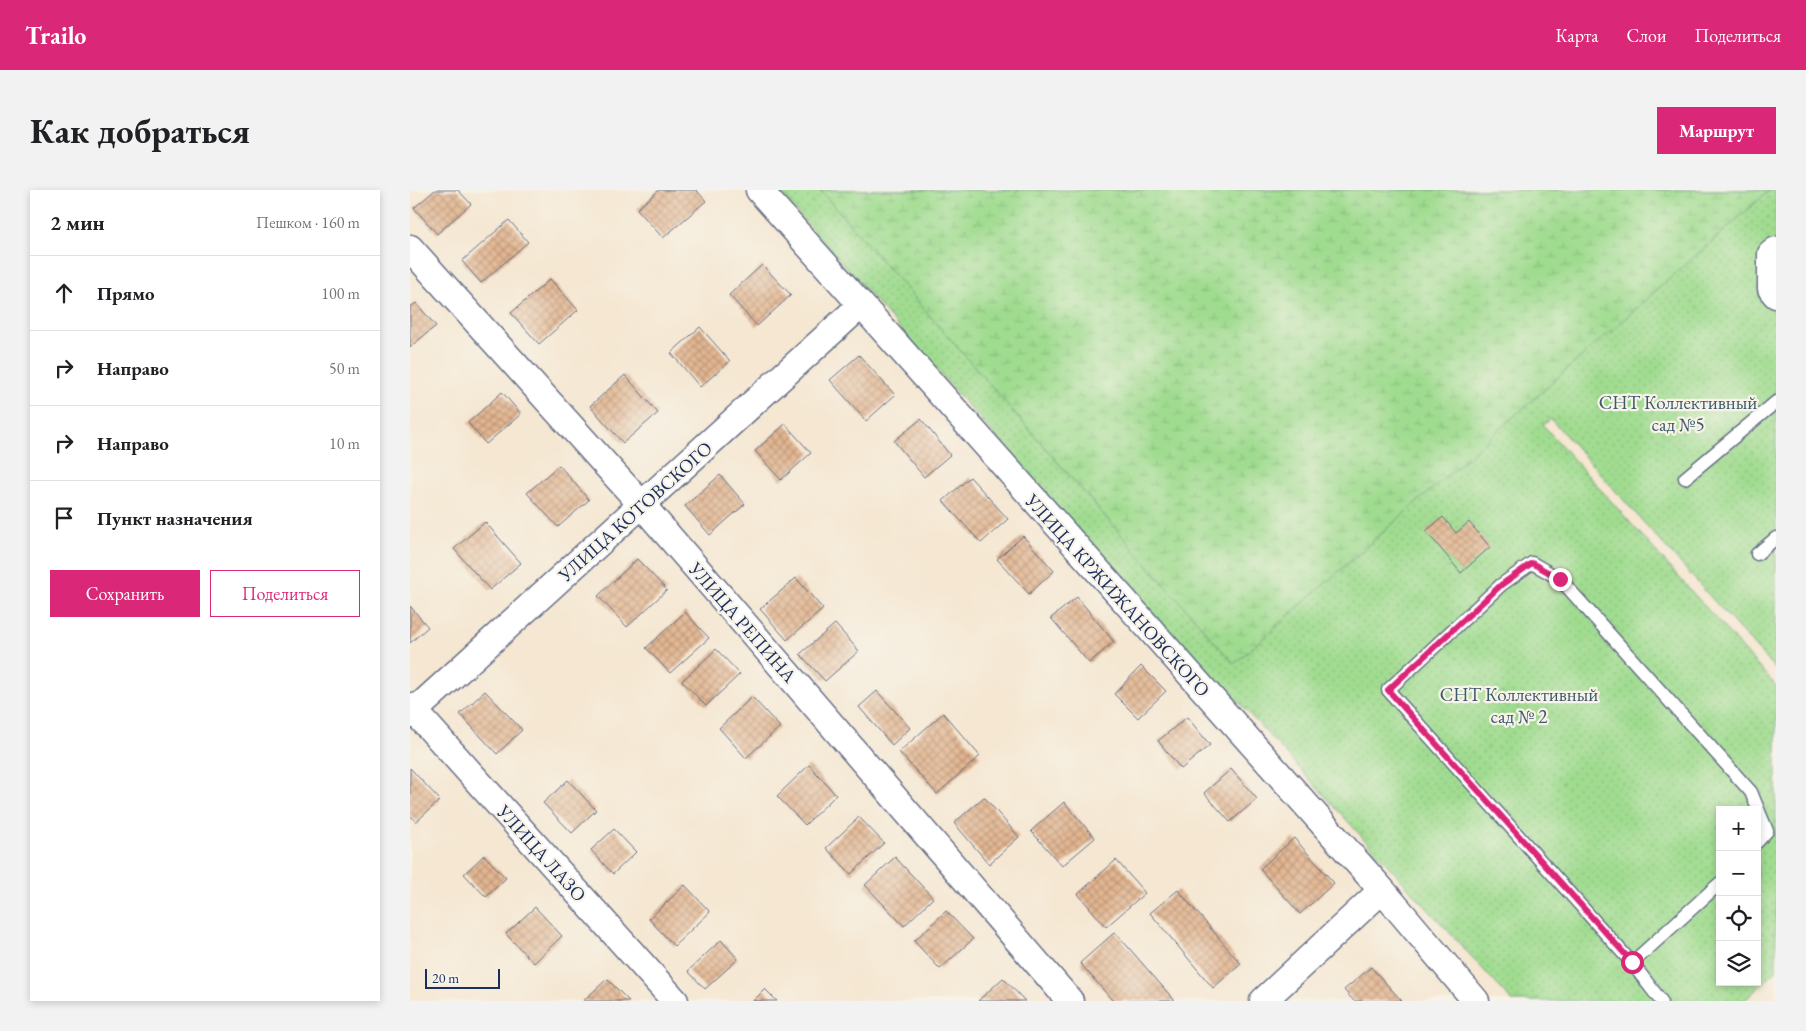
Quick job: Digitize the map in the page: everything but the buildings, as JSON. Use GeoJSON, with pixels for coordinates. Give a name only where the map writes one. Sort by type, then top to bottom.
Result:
{"type":"FeatureCollection","features":[{"type":"Feature","properties":{"kind":"street","name":"УЛИЦА КРЖИЖАНОВСКОГО"},"geometry":{"type":"LineString","coordinates":[[759,190],[860,306],[1382,890],[1476,1001]]}},
{"type":"Feature","properties":{"kind":"street","name":"УЛИЦА РЕПИНА"},"geometry":{"type":"LineString","coordinates":[[410,248],[642,505],[1070,1001]]}},
{"type":"Feature","properties":{"kind":"street"},"geometry":{"type":"LineString","coordinates":[[1776,250],[1771,254],[1771,290],[1776,295]]}},
{"type":"Feature","properties":{"kind":"street","name":"УЛИЦА КОТОВСКОГО"},"geometry":{"type":"LineString","coordinates":[[412,711],[860,306]]}},
{"type":"Feature","properties":{"kind":"street","name":"УЛИЦА ЛАЗО"},"geometry":{"type":"LineString","coordinates":[[412,711],[671,1000]]}},
{"type":"Feature","properties":{"kind":"street"},"geometry":{"type":"LineString","coordinates":[[1263,1001],[1382,890]]}},
{"type":"Feature","properties":{"kind":"lane"},"geometry":{"type":"LineString","coordinates":[[1685,478],[1776,402]]}},
{"type":"Feature","properties":{"kind":"lane"},"geometry":{"type":"LineString","coordinates":[[1757,554],[1776,538]]}},
{"type":"Feature","properties":{"kind":"lane"},"geometry":{"type":"LineString","coordinates":[[1661,1001],[1632,962],[1388,690],[1501,585],[1532,563],[1560,579],[1750,792],[1756,806]]}},
{"type":"Feature","properties":{"kind":"lane"},"geometry":{"type":"LineString","coordinates":[[1761,817],[1767,831],[1761,838]]}},
{"type":"Feature","properties":{"kind":"lane"},"geometry":{"type":"LineString","coordinates":[[1632,962],[1716,887]]}},
{"type":"Feature","properties":{"kind":"green space"},"geometry":{"type":"Polygon","coordinates":[[[777,190],[1776,190],[1776,670],[1551,419],[1543,425],[1776,686],[1776,971],[1761,985],[1761,806],[1716,806],[1716,986],[1760,986],[1744,1001],[1512,1001],[1225,687],[1220,690],[777,190]]]}},
{"type":"Feature","properties":{"kind":"green space"},"geometry":{"type":"Polygon","coordinates":[[[820,190],[1770,190],[1234,664],[820,190]]]}},
{"type":"Feature","properties":{"kind":"route"},"geometry":{"type":"LineString","coordinates":[[1560,579],[1532,563],[1501,585],[1388,690],[1632,962]]}},
{"type":"Feature","properties":{"kind":"park label","name":"СНТ Коллективный сад №5"},"geometry":{"type":"Point","coordinates":[1678,413]}},
{"type":"Feature","properties":{"kind":"park label","name":"СНТ Коллективный сад № 2"},"geometry":{"type":"Point","coordinates":[1519,705]}}]}
